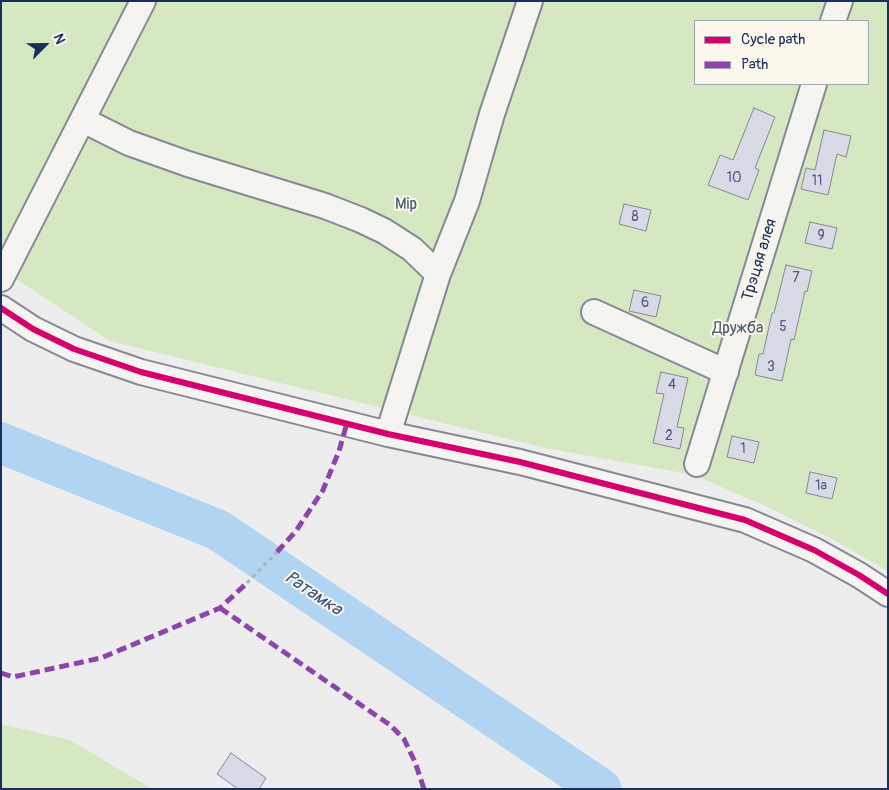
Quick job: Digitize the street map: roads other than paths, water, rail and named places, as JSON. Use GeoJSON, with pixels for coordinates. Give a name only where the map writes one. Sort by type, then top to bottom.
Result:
{"type":"FeatureCollection","features":[{"type":"Feature","properties":{"kind":"street"},"geometry":{"type":"LineString","coordinates":[[1,279],[143,1]]}},
{"type":"Feature","properties":{"kind":"street"},"geometry":{"type":"LineString","coordinates":[[388,434],[438,274],[467,200],[492,114],[530,1]]}},
{"type":"Feature","properties":{"kind":"street"},"geometry":{"type":"LineString","coordinates":[[833,20],[840,1]]}},
{"type":"Feature","properties":{"kind":"street","name":"Трэцяя алея"},"geometry":{"type":"LineString","coordinates":[[698,464],[814,85]]}},
{"type":"Feature","properties":{"kind":"street"},"geometry":{"type":"LineString","coordinates":[[83,120],[129,143],[188,164],[325,206],[360,220],[384,231],[412,249],[438,274]]}},
{"type":"Feature","properties":{"kind":"street"},"geometry":{"type":"LineString","coordinates":[[1,308],[33,329],[74,349],[141,372],[388,434],[520,462],[746,520],[814,550],[859,575],[888,594]]}},
{"type":"Feature","properties":{"kind":"street"},"geometry":{"type":"LineString","coordinates":[[594,312],[726,372]]}},
{"type":"Feature","properties":{"kind":"waterway","name":"Ратамка"},"geometry":{"type":"LineString","coordinates":[[1,443],[218,530],[601,789]]}},
{"type":"Feature","properties":{"kind":"park label","name":"Мір"},"geometry":{"type":"Point","coordinates":[406,205]}},
{"type":"Feature","properties":{"kind":"park label","name":"Дружба"},"geometry":{"type":"Point","coordinates":[738,329]}}]}
